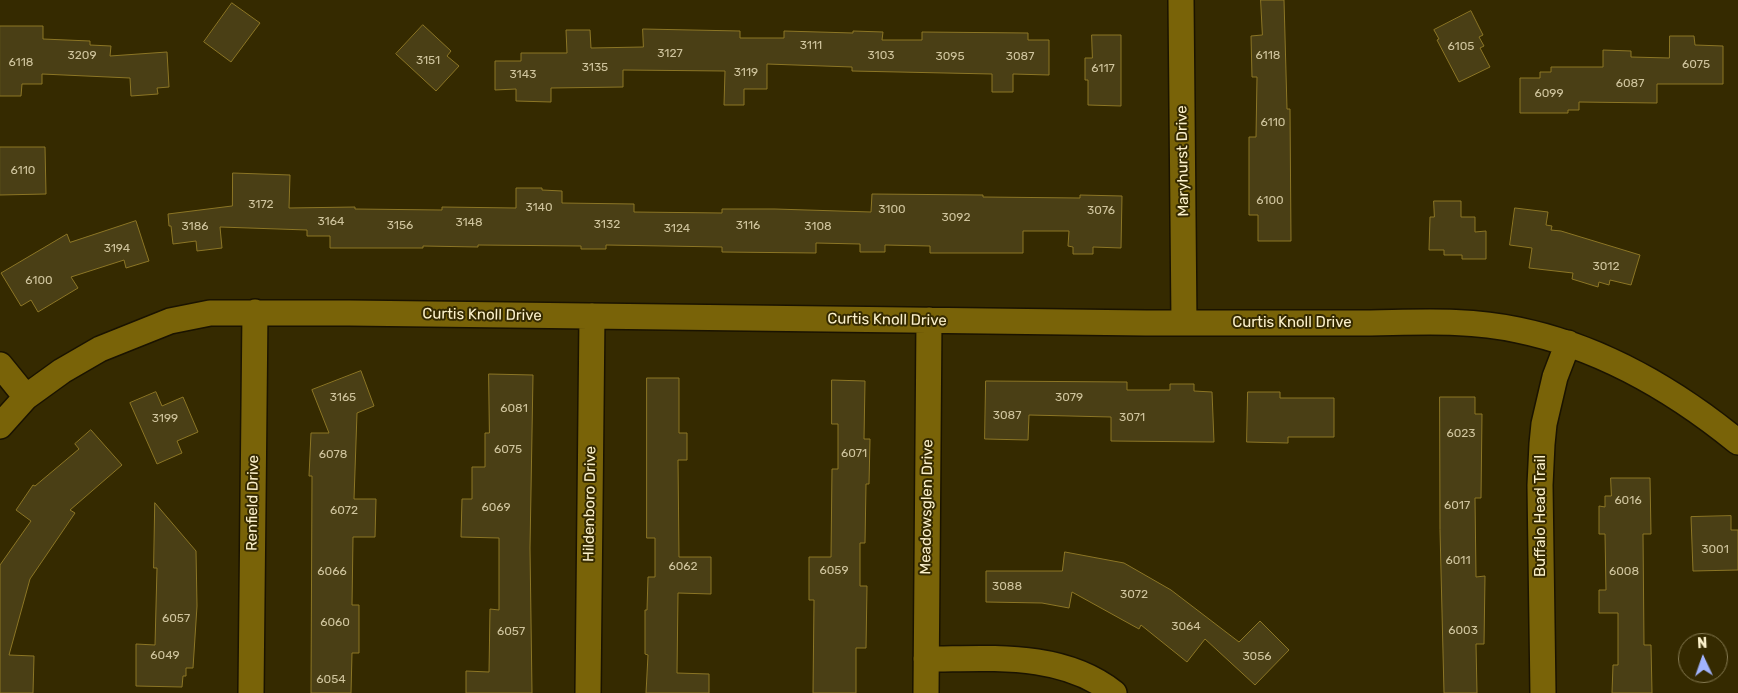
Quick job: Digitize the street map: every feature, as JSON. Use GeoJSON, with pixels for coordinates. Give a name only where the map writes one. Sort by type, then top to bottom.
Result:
{"type":"FeatureCollection","features":[{"type":"Feature","properties":{"kind":"street","name":"Maryhurst Drive"},"geometry":{"type":"LineString","coordinates":[[1181,0],[1184,323]]}},
{"type":"Feature","properties":{"kind":"street","name":"Renfield Drive"},"geometry":{"type":"LineString","coordinates":[[251,693],[255,312]]}},
{"type":"Feature","properties":{"kind":"street","name":"Curtis Knoll Drive"},"geometry":{"type":"LineString","coordinates":[[0,426],[26,397],[62,371],[100,349],[170,321],[210,313],[1184,323],[1457,321],[1519,330],[1568,343],[1608,358],[1663,388],[1717,425],[1738,442]]}},
{"type":"Feature","properties":{"kind":"street","name":"Hildenboro Drive"},"geometry":{"type":"LineString","coordinates":[[588,693],[592,316]]}},
{"type":"Feature","properties":{"kind":"street","name":"Meadowsglen Drive"},"geometry":{"type":"LineString","coordinates":[[926,693],[929,320]]}},
{"type":"Feature","properties":{"kind":"street","name":"Buffalo Head Trail"},"geometry":{"type":"LineString","coordinates":[[1543,693],[1540,494],[1542,444],[1544,424],[1555,377],[1568,343]]}},
{"type":"Feature","properties":{"kind":"street"},"geometry":{"type":"LineString","coordinates":[[0,365],[26,397]]}},
{"type":"Feature","properties":{"kind":"street"},"geometry":{"type":"LineString","coordinates":[[926,659],[1014,660],[1047,663],[1084,675],[1101,683],[1114,693]]}},
{"type":"Feature","properties":{"kind":"building"},"geometry":{"type":"Polygon","coordinates":[[[1261,0],[1284,0],[1287,109],[1290,109],[1291,241],[1258,241],[1258,215],[1249,215],[1249,137],[1256,137],[1257,77],[1252,77],[1251,36],[1262,35],[1261,0]]]}},
{"type":"Feature","properties":{"kind":"building"},"geometry":{"type":"Polygon","coordinates":[[[232,3],[260,23],[231,62],[204,42],[232,3]]]}},
{"type":"Feature","properties":{"kind":"building"},"geometry":{"type":"Polygon","coordinates":[[[1471,11],[1483,35],[1479,37],[1484,46],[1480,48],[1490,67],[1459,82],[1437,40],[1439,39],[1434,30],[1471,11]]]}},
{"type":"Feature","properties":{"kind":"building"},"geometry":{"type":"Polygon","coordinates":[[[423,25],[451,51],[447,56],[459,66],[436,91],[396,54],[423,25]]]}},
{"type":"Feature","properties":{"kind":"building"},"geometry":{"type":"Polygon","coordinates":[[[0,26],[43,26],[43,39],[90,41],[90,45],[111,46],[110,56],[167,52],[169,87],[157,88],[158,94],[131,96],[130,78],[42,74],[42,84],[22,84],[21,96],[0,96],[0,26]]]}},
{"type":"Feature","properties":{"kind":"building"},"geometry":{"type":"Polygon","coordinates":[[[643,29],[740,31],[740,38],[784,38],[784,31],[883,32],[882,40],[922,40],[922,32],[1028,33],[1028,40],[1049,40],[1049,75],[1013,74],[1013,92],[992,92],[992,74],[852,71],[852,67],[767,64],[767,89],[744,89],[744,105],[724,105],[725,71],[623,70],[623,87],[551,88],[551,102],[516,101],[516,89],[495,90],[495,61],[521,61],[521,53],[567,53],[566,30],[590,30],[591,48],[643,47],[643,29]]]}},
{"type":"Feature","properties":{"kind":"building"},"geometry":{"type":"Polygon","coordinates":[[[1092,35],[1121,35],[1121,106],[1088,105],[1088,80],[1085,80],[1085,58],[1092,58],[1092,35]]]}},
{"type":"Feature","properties":{"kind":"building"},"geometry":{"type":"Polygon","coordinates":[[[1670,36],[1694,36],[1695,45],[1723,46],[1723,84],[1657,84],[1657,103],[1579,102],[1579,110],[1568,110],[1568,113],[1520,113],[1520,78],[1540,78],[1540,72],[1551,72],[1551,67],[1603,67],[1603,50],[1631,51],[1631,57],[1669,58],[1670,36]]]}},
{"type":"Feature","properties":{"kind":"building"},"geometry":{"type":"Polygon","coordinates":[[[0,147],[45,147],[46,194],[0,195],[0,147]]]}},
{"type":"Feature","properties":{"kind":"building"},"geometry":{"type":"Polygon","coordinates":[[[233,173],[290,175],[289,208],[355,207],[355,209],[442,210],[442,207],[516,208],[516,188],[542,188],[542,190],[562,191],[562,203],[634,204],[634,212],[722,213],[722,209],[775,209],[871,212],[872,194],[1080,198],[1080,195],[1122,196],[1121,248],[1093,247],[1093,254],[1073,254],[1073,247],[1068,246],[1069,231],[1023,231],[1023,253],[930,253],[930,246],[885,245],[885,252],[860,252],[860,244],[816,243],[816,253],[722,252],[722,247],[606,245],[606,249],[581,249],[581,246],[478,245],[478,247],[330,248],[330,236],[307,236],[307,230],[220,227],[222,248],[197,251],[196,241],[173,244],[168,214],[232,206],[233,173]]]}},
{"type":"Feature","properties":{"kind":"building"},"geometry":{"type":"Polygon","coordinates":[[[1434,201],[1461,201],[1461,217],[1475,217],[1475,232],[1486,231],[1486,259],[1462,259],[1462,255],[1444,255],[1444,250],[1429,250],[1430,217],[1434,217],[1434,201]]]}},
{"type":"Feature","properties":{"kind":"building"},"geometry":{"type":"Polygon","coordinates":[[[1515,208],[1548,212],[1546,225],[1552,226],[1551,230],[1561,231],[1640,255],[1631,285],[1610,280],[1609,285],[1599,282],[1598,287],[1572,279],[1573,273],[1529,268],[1532,248],[1510,245],[1515,208]]]}},
{"type":"Feature","properties":{"kind":"building"},"geometry":{"type":"Polygon","coordinates":[[[136,221],[149,261],[126,268],[124,260],[71,277],[78,288],[38,312],[31,300],[21,306],[1,273],[67,234],[70,242],[136,221]]]}},
{"type":"Feature","properties":{"kind":"building"},"geometry":{"type":"Polygon","coordinates":[[[361,371],[374,406],[357,413],[354,499],[376,499],[375,537],[353,537],[352,605],[359,605],[359,653],[352,653],[351,693],[311,693],[312,476],[309,476],[311,433],[329,433],[312,390],[361,371]]]}},
{"type":"Feature","properties":{"kind":"building"},"geometry":{"type":"Polygon","coordinates":[[[489,374],[533,375],[530,548],[532,693],[466,693],[466,671],[489,672],[490,609],[499,610],[499,538],[461,537],[462,499],[472,499],[472,467],[485,467],[485,433],[489,433],[489,374]]]}},
{"type":"Feature","properties":{"kind":"building"},"geometry":{"type":"Polygon","coordinates":[[[647,378],[679,378],[679,433],[687,433],[687,460],[678,460],[679,557],[711,557],[711,594],[678,593],[677,673],[709,674],[709,693],[646,693],[648,655],[645,654],[645,610],[647,610],[648,577],[655,577],[655,538],[647,538],[647,378]]]}},
{"type":"Feature","properties":{"kind":"building"},"geometry":{"type":"Polygon","coordinates":[[[832,380],[865,381],[864,439],[870,439],[869,484],[866,484],[865,543],[860,543],[860,586],[867,586],[866,648],[856,648],[856,693],[813,693],[814,600],[809,600],[809,557],[831,557],[832,469],[838,469],[838,424],[832,424],[832,380]]]}},
{"type":"Feature","properties":{"kind":"building"},"geometry":{"type":"Polygon","coordinates":[[[986,381],[1127,382],[1127,390],[1170,390],[1170,384],[1194,384],[1194,391],[1212,392],[1214,442],[1111,441],[1111,417],[1029,415],[1028,440],[985,439],[986,381]]]}},
{"type":"Feature","properties":{"kind":"building"},"geometry":{"type":"Polygon","coordinates":[[[156,392],[162,406],[183,397],[198,432],[177,441],[182,453],[157,464],[130,403],[156,392]]]}},
{"type":"Feature","properties":{"kind":"building"},"geometry":{"type":"Polygon","coordinates":[[[1248,392],[1280,392],[1280,398],[1334,398],[1334,437],[1288,437],[1288,443],[1247,442],[1248,392]]]}},
{"type":"Feature","properties":{"kind":"building"},"geometry":{"type":"Polygon","coordinates":[[[1440,397],[1475,397],[1475,414],[1482,414],[1481,498],[1475,498],[1476,577],[1485,576],[1484,644],[1476,644],[1477,693],[1444,693],[1440,530],[1440,397]]]}},
{"type":"Feature","properties":{"kind":"building"},"geometry":{"type":"Polygon","coordinates":[[[91,430],[122,465],[70,510],[75,513],[30,579],[9,655],[34,656],[33,693],[0,693],[0,565],[31,521],[16,510],[33,485],[35,486],[79,449],[75,444],[91,430]]]}},
{"type":"Feature","properties":{"kind":"building"},"geometry":{"type":"Polygon","coordinates":[[[1611,478],[1650,478],[1651,534],[1643,534],[1644,645],[1651,645],[1652,693],[1612,693],[1613,665],[1618,665],[1618,613],[1599,613],[1599,590],[1606,590],[1605,534],[1599,534],[1599,506],[1605,507],[1605,496],[1611,496],[1611,478]]]}},
{"type":"Feature","properties":{"kind":"building"},"geometry":{"type":"Polygon","coordinates":[[[155,503],[196,551],[197,606],[193,668],[186,668],[186,676],[183,676],[182,687],[136,686],[136,644],[155,645],[157,568],[154,568],[155,503]]]}},
{"type":"Feature","properties":{"kind":"building"},"geometry":{"type":"Polygon","coordinates":[[[1731,516],[1731,530],[1738,530],[1738,570],[1693,571],[1691,517],[1731,516]]]}},
{"type":"Feature","properties":{"kind":"building"},"geometry":{"type":"Polygon","coordinates":[[[1065,552],[1124,563],[1171,590],[1239,642],[1260,621],[1289,650],[1255,685],[1205,639],[1187,662],[1141,625],[1139,629],[1072,592],[1069,608],[1042,603],[986,602],[986,571],[1062,571],[1065,552]]]}}]}
